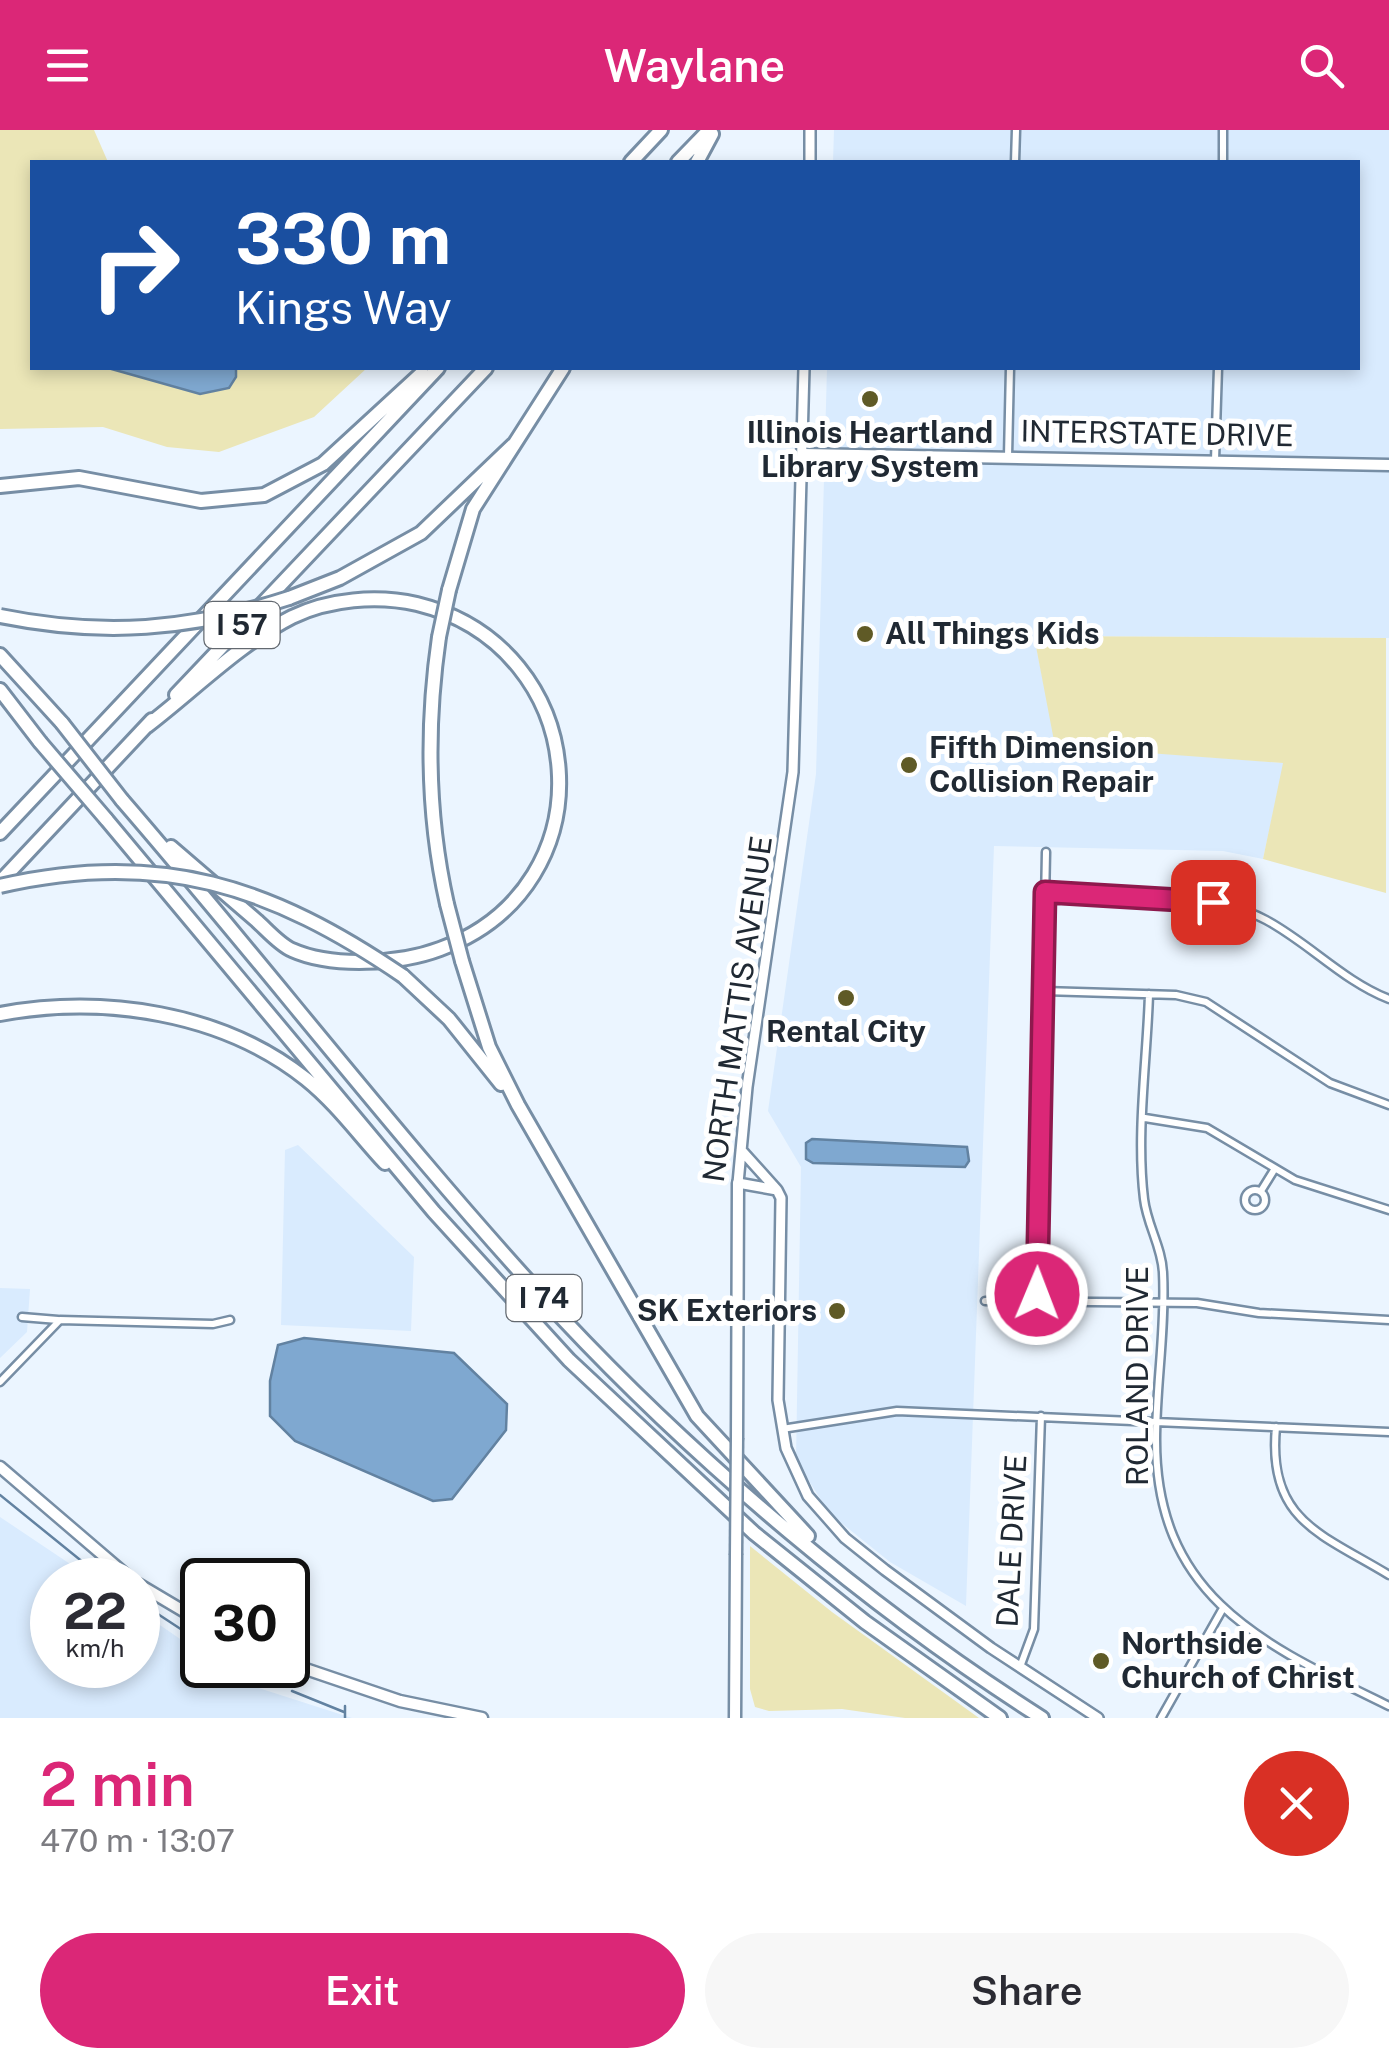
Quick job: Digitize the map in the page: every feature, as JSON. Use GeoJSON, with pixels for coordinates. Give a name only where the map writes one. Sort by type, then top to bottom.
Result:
{"type":"FeatureCollection","features":[{"type":"Feature","properties":{"kind":"highway"},"geometry":{"type":"LineString","coordinates":[[632,160],[661,130]]}},
{"type":"Feature","properties":{"kind":"highway"},"geometry":{"type":"LineString","coordinates":[[680,160],[711,130]]}},
{"type":"Feature","properties":{"kind":"highway"},"geometry":{"type":"LineString","coordinates":[[698,160],[711,130]]}},
{"type":"Feature","properties":{"kind":"highway"},"geometry":{"type":"LineString","coordinates":[[0,486],[79,478],[201,501],[264,495],[323,464],[426,370]]}},
{"type":"Feature","properties":{"kind":"highway","name":"I 57"},"geometry":{"type":"LineString","coordinates":[[0,833],[436,370]]}},
{"type":"Feature","properties":{"kind":"highway","name":"I 57"},"geometry":{"type":"LineString","coordinates":[[0,884],[484,370]]}},
{"type":"Feature","properties":{"kind":"highway"},"geometry":{"type":"LineString","coordinates":[[562,370],[473,508],[448,590],[439,637],[430,733],[431,801],[447,904],[490,1047],[518,1106],[697,1416],[847,1578]]}},
{"type":"Feature","properties":{"kind":"highway"},"geometry":{"type":"LineString","coordinates":[[0,616],[92,628],[152,629],[224,619],[289,598],[340,578],[421,533],[513,445]]}},
{"type":"Feature","properties":{"kind":"highway"},"geometry":{"type":"LineString","coordinates":[[140,820],[291,950],[370,962],[427,954],[484,929],[508,909],[531,879],[550,840],[558,804],[560,761],[551,723],[512,655],[484,631],[444,611],[399,600],[335,603],[292,617],[147,726]]}},
{"type":"Feature","properties":{"kind":"highway","name":"I 74"},"geometry":{"type":"LineString","coordinates":[[0,654],[561,1316],[654,1410],[847,1578],[1042,1718]]}},
{"type":"Feature","properties":{"kind":"highway","name":"I 74"},"geometry":{"type":"LineString","coordinates":[[0,692],[434,1212],[569,1360],[696,1481],[852,1612],[1000,1718]]}},
{"type":"Feature","properties":{"kind":"highway"},"geometry":{"type":"LineString","coordinates":[[0,820],[34,797]]}},
{"type":"Feature","properties":{"kind":"highway"},"geometry":{"type":"LineString","coordinates":[[0,884],[78,870],[205,878],[339,933],[403,976],[450,1019],[518,1106]]}},
{"type":"Feature","properties":{"kind":"highway"},"geometry":{"type":"LineString","coordinates":[[0,1014],[58,1005],[136,1009],[238,1041],[278,1060],[321,1092],[434,1212]]}},
{"type":"Feature","properties":{"kind":"main road","name":"INTERSTATE DRIVE"},"geometry":{"type":"LineString","coordinates":[[803,454],[1389,465]]}},
{"type":"Feature","properties":{"kind":"main road","name":"NORTH MATTIS AVENUE"},"geometry":{"type":"LineString","coordinates":[[736,1718],[738,1183]]}},
{"type":"Feature","properties":{"kind":"main road"},"geometry":{"type":"LineString","coordinates":[[0,1466],[107,1558]]}},
{"type":"Feature","properties":{"kind":"main road"},"geometry":{"type":"LineString","coordinates":[[310,1671],[369,1692],[482,1718]]}},
{"type":"Feature","properties":{"kind":"street"},"geometry":{"type":"LineString","coordinates":[[810,130],[810,160]]}},
{"type":"Feature","properties":{"kind":"street"},"geometry":{"type":"LineString","coordinates":[[1016,130],[1016,160]]}},
{"type":"Feature","properties":{"kind":"street"},"geometry":{"type":"LineString","coordinates":[[1223,160],[1224,130]]}},
{"type":"Feature","properties":{"kind":"street","name":"NORTH MATTIS AVENUE"},"geometry":{"type":"LineString","coordinates":[[738,1183],[791,792],[804,370]]}},
{"type":"Feature","properties":{"kind":"street"},"geometry":{"type":"LineString","coordinates":[[1008,456],[1010,370]]}},
{"type":"Feature","properties":{"kind":"street"},"geometry":{"type":"LineString","coordinates":[[1215,460],[1218,370]]}},
{"type":"Feature","properties":{"kind":"street"},"geometry":{"type":"LineString","coordinates":[[1036,1303],[1046,852]]}},
{"type":"Feature","properties":{"kind":"street"},"geometry":{"type":"LineString","coordinates":[[1045,892],[1188,899],[1235,908],[1268,921],[1347,977],[1389,999]]}},
{"type":"Feature","properties":{"kind":"street"},"geometry":{"type":"LineString","coordinates":[[1044,991],[1190,997],[1216,1006],[1319,1077],[1389,1104]]}},
{"type":"Feature","properties":{"kind":"street","name":"ROLAND DRIVE"},"geometry":{"type":"LineString","coordinates":[[1149,994],[1144,1196],[1162,1258],[1157,1421],[1158,1479],[1166,1520],[1194,1579],[1222,1610],[1261,1639],[1389,1706]]}},
{"type":"Feature","properties":{"kind":"street"},"geometry":{"type":"LineString","coordinates":[[1145,1118],[1207,1128],[1274,1170],[1326,1192],[1389,1210]]}},
{"type":"Feature","properties":{"kind":"street"},"geometry":{"type":"LineString","coordinates":[[741,1150],[777,1190],[782,1211],[778,1400],[781,1429],[796,1476],[829,1523],[885,1570],[1098,1718]]}},
{"type":"Feature","properties":{"kind":"street"},"geometry":{"type":"LineString","coordinates":[[1261,1191],[1274,1170]]}},
{"type":"Feature","properties":{"kind":"street"},"geometry":{"type":"LineString","coordinates":[[738,1183],[777,1190]]}},
{"type":"Feature","properties":{"kind":"street"},"geometry":{"type":"LineString","coordinates":[[985,1300],[1162,1302],[1259,1313],[1389,1320]]}},
{"type":"Feature","properties":{"kind":"street"},"geometry":{"type":"LineString","coordinates":[[22,1317],[214,1324],[230,1320]]}},
{"type":"Feature","properties":{"kind":"street"},"geometry":{"type":"LineString","coordinates":[[0,1382],[60,1320]]}},
{"type":"Feature","properties":{"kind":"street"},"geometry":{"type":"LineString","coordinates":[[781,1429],[897,1411],[1389,1432]]}},
{"type":"Feature","properties":{"kind":"street","name":"DALE DRIVE"},"geometry":{"type":"LineString","coordinates":[[1020,1667],[1031,1640],[1036,1601],[1041,1416]]}},
{"type":"Feature","properties":{"kind":"street"},"geometry":{"type":"LineString","coordinates":[[1276,1427],[1278,1480],[1297,1516],[1312,1531],[1389,1574]]}},
{"type":"Feature","properties":{"kind":"street"},"geometry":{"type":"LineString","coordinates":[[1161,1718],[1222,1610]]}},
{"type":"Feature","properties":{"kind":"shaded area"},"geometry":{"type":"Polygon","coordinates":[[[0,130],[94,130],[107,160],[30,160],[30,370],[365,370],[314,417],[219,452],[167,447],[103,427],[0,429],[0,130]]]}},
{"type":"Feature","properties":{"kind":"shaded area"},"geometry":{"type":"Polygon","coordinates":[[[834,130],[1389,130],[1389,638],[1034,636],[1056,745],[1284,763],[1263,859],[1223,851],[994,846],[966,1606],[890,1562],[829,1513],[796,1460],[801,1167],[768,1111],[816,774],[827,370],[1360,370],[1360,160],[833,160],[834,130]]]}},
{"type":"Feature","properties":{"kind":"shaded area"},"geometry":{"type":"Polygon","coordinates":[[[1034,636],[1386,638],[1386,893],[1263,859],[1283,763],[1055,746],[1034,636]]]}},
{"type":"Feature","properties":{"kind":"shaded area"},"geometry":{"type":"Polygon","coordinates":[[[298,1145],[414,1257],[411,1331],[281,1325],[285,1150],[298,1145]]]}},
{"type":"Feature","properties":{"kind":"shaded area"},"geometry":{"type":"Polygon","coordinates":[[[0,1288],[30,1289],[27,1332],[0,1358],[0,1288]]]}},
{"type":"Feature","properties":{"kind":"shaded area"},"geometry":{"type":"Polygon","coordinates":[[[0,1517],[61,1558],[30,1558],[30,1688],[160,1688],[160,1625],[180,1639],[180,1688],[258,1688],[352,1718],[0,1718],[0,1517]]]}},
{"type":"Feature","properties":{"kind":"shaded area"},"geometry":{"type":"Polygon","coordinates":[[[750,1546],[832,1612],[979,1718],[905,1718],[842,1709],[769,1711],[755,1707],[750,1689],[750,1546]]]}},
{"type":"Feature","properties":{"kind":"water"},"geometry":{"type":"Polygon","coordinates":[[[115,370],[236,370],[229,388],[200,394],[115,370]]]}},
{"type":"Feature","properties":{"kind":"water"},"geometry":{"type":"Polygon","coordinates":[[[812,1139],[967,1147],[969,1161],[965,1167],[813,1163],[806,1159],[806,1143],[812,1139]]]}},
{"type":"Feature","properties":{"kind":"water"},"geometry":{"type":"Polygon","coordinates":[[[304,1338],[454,1353],[507,1404],[506,1430],[452,1499],[433,1501],[295,1441],[270,1416],[270,1381],[278,1345],[304,1338]]]}},
{"type":"Feature","properties":{"kind":"waterway"},"geometry":{"type":"LineString","coordinates":[[0,1495],[78,1558]]}},
{"type":"Feature","properties":{"kind":"waterway"},"geometry":{"type":"LineString","coordinates":[[160,1615],[180,1629]]}},
{"type":"Feature","properties":{"kind":"waterway"},"geometry":{"type":"LineString","coordinates":[[292,1691],[344,1712]]}},
{"type":"Feature","properties":{"kind":"waterway"},"geometry":{"type":"LineString","coordinates":[[345,1706],[345,1718]]}},
{"type":"Feature","properties":{"kind":"place","name":"Illinois Heartland Library System"},"geometry":{"type":"Point","coordinates":[870,399]}},
{"type":"Feature","properties":{"kind":"place","name":"All Things Kids"},"geometry":{"type":"Point","coordinates":[865,634]}},
{"type":"Feature","properties":{"kind":"place","name":"Fifth Dimension Collision Repair"},"geometry":{"type":"Point","coordinates":[909,765]}},
{"type":"Feature","properties":{"kind":"place","name":"Rental City"},"geometry":{"type":"Point","coordinates":[846,998]}},
{"type":"Feature","properties":{"kind":"place","name":"SK Exteriors"},"geometry":{"type":"Point","coordinates":[837,1311]}},
{"type":"Feature","properties":{"kind":"place","name":"Northside Church of Christ"},"geometry":{"type":"Point","coordinates":[1101,1661]}},
{"type":"Feature","properties":{"kind":"route"},"geometry":{"type":"LineString","coordinates":[[1037,1294],[1045,892],[1213,902]]}}]}
